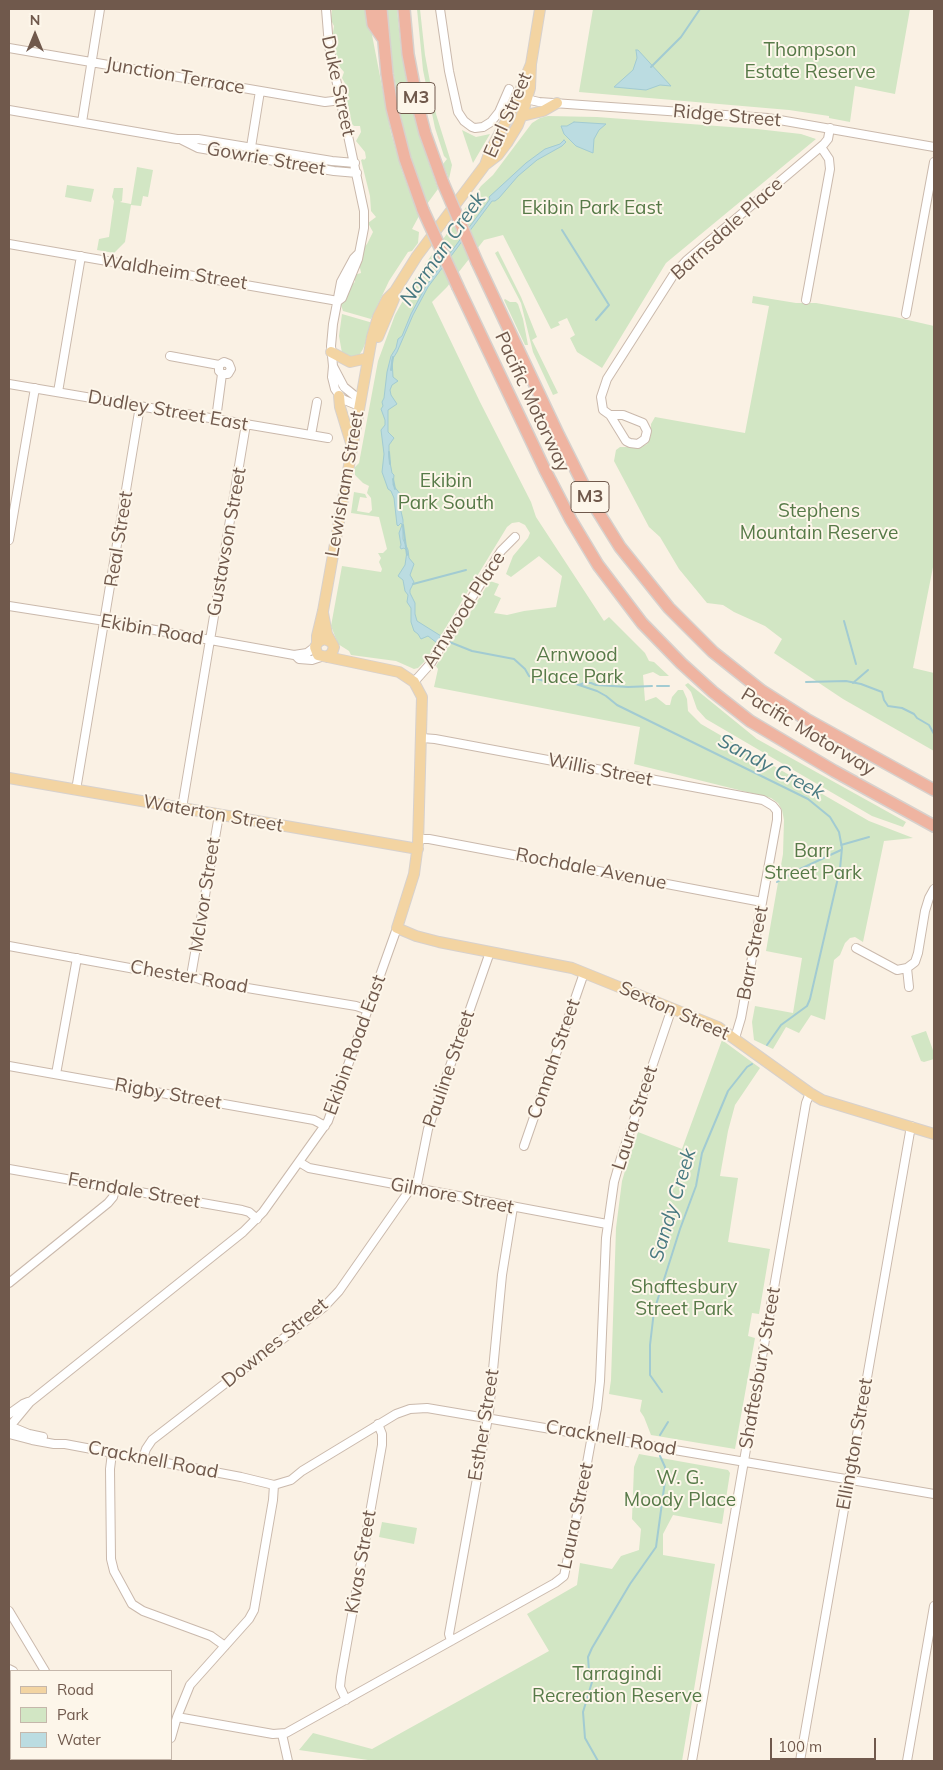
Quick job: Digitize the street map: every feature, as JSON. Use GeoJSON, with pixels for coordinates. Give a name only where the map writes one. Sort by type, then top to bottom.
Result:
{"type":"FeatureCollection","features":[{"type":"Feature","properties":{"kind":"highway"},"geometry":{"type":"LineString","coordinates":[[371,9],[373,24],[382,38]]}},
{"type":"Feature","properties":{"kind":"highway","name":"Pacific Motorway"},"geometry":{"type":"LineString","coordinates":[[381,9],[386,74],[399,136],[423,210],[545,470],[571,520],[598,564],[642,623],[713,692],[750,721],[834,771],[934,826]]}},
{"type":"Feature","properties":{"kind":"highway","name":"Pacific Motorway"},"geometry":{"type":"LineString","coordinates":[[404,9],[408,54],[418,106],[425,133],[443,183],[477,262],[559,436],[592,502],[620,547],[669,608],[713,652],[762,690],[806,719],[934,790]]}},
{"type":"Feature","properties":{"kind":"main road","name":"Earl Street"},"geometry":{"type":"LineString","coordinates":[[485,165],[490,150],[531,82],[531,64],[540,9]]}},
{"type":"Feature","properties":{"kind":"main road","name":"Earl Street"},"geometry":{"type":"LineString","coordinates":[[461,198],[485,165],[498,155],[507,144],[522,116],[522,98]]}},
{"type":"Feature","properties":{"kind":"main road"},"geometry":{"type":"LineString","coordinates":[[522,116],[543,111],[557,103]]}},
{"type":"Feature","properties":{"kind":"main road","name":"Lewisham Street"},"geometry":{"type":"LineString","coordinates":[[316,645],[316,636],[323,611],[359,403],[378,316],[387,299],[395,291],[417,256],[461,198]]}},
{"type":"Feature","properties":{"kind":"main road"},"geometry":{"type":"LineString","coordinates":[[331,352],[350,362],[368,358]]}},
{"type":"Feature","properties":{"kind":"main road"},"geometry":{"type":"LineString","coordinates":[[339,396],[340,407],[352,444]]}},
{"type":"Feature","properties":{"kind":"main road","name":"Lewisham Street"},"geometry":{"type":"LineString","coordinates":[[323,611],[332,644]]}},
{"type":"Feature","properties":{"kind":"main road"},"geometry":{"type":"LineString","coordinates":[[359,664],[325,639],[316,645],[316,653],[324,657],[359,664],[399,672],[414,682]]}},
{"type":"Feature","properties":{"kind":"main road"},"geometry":{"type":"LineString","coordinates":[[324,657],[332,654],[332,644]]}},
{"type":"Feature","properties":{"kind":"main road","name":"Ekibin Road East"},"geometry":{"type":"LineString","coordinates":[[397,928],[414,874],[418,844],[422,700],[414,682]]}},
{"type":"Feature","properties":{"kind":"main road","name":"Waterton Street"},"geometry":{"type":"LineString","coordinates":[[9,778],[219,815],[418,844]]}},
{"type":"Feature","properties":{"kind":"main road","name":"Sexton Street"},"geometry":{"type":"LineString","coordinates":[[397,928],[424,938],[563,966],[584,973],[718,1027],[822,1100],[934,1134]]}},
{"type":"Feature","properties":{"kind":"street"},"geometry":{"type":"LineString","coordinates":[[82,122],[100,9]]}},
{"type":"Feature","properties":{"kind":"street","name":"Duke Street"},"geometry":{"type":"LineString","coordinates":[[326,9],[329,46],[363,202],[364,220],[358,254],[341,282],[338,301]]}},
{"type":"Feature","properties":{"kind":"street","name":"Earl Street"},"geometry":{"type":"LineString","coordinates":[[440,9],[449,71],[458,112],[468,125],[475,128],[487,125],[496,117],[509,89]]}},
{"type":"Feature","properties":{"kind":"street","name":"Junction Terrace"},"geometry":{"type":"LineString","coordinates":[[9,48],[325,102],[340,100]]}},
{"type":"Feature","properties":{"kind":"street"},"geometry":{"type":"LineString","coordinates":[[251,147],[260,91]]}},
{"type":"Feature","properties":{"kind":"street","name":"Ridge Street"},"geometry":{"type":"LineString","coordinates":[[522,98],[557,103],[752,117],[830,128],[934,147]]}},
{"type":"Feature","properties":{"kind":"street","name":"Gowrie Street"},"geometry":{"type":"LineString","coordinates":[[9,110],[178,138],[198,138],[332,161],[355,163]]}},
{"type":"Feature","properties":{"kind":"street","name":"Barnsdale Place"},"geometry":{"type":"LineString","coordinates":[[610,415],[626,441],[638,444],[644,439],[647,431],[643,422],[604,412],[600,403],[600,397],[604,385],[674,274],[821,147],[827,141],[830,128]]}},
{"type":"Feature","properties":{"kind":"street","name":"Gowrie Street"},"geometry":{"type":"LineString","coordinates":[[178,138],[198,148],[334,171],[357,173]]}},
{"type":"Feature","properties":{"kind":"street"},"geometry":{"type":"LineString","coordinates":[[806,300],[830,169],[829,159],[821,147]]}},
{"type":"Feature","properties":{"kind":"street"},"geometry":{"type":"LineString","coordinates":[[906,314],[934,162]]}},
{"type":"Feature","properties":{"kind":"street","name":"Waldheim Street"},"geometry":{"type":"LineString","coordinates":[[9,244],[338,301]]}},
{"type":"Feature","properties":{"kind":"street"},"geometry":{"type":"LineString","coordinates":[[58,392],[81,256]]}},
{"type":"Feature","properties":{"kind":"street"},"geometry":{"type":"LineString","coordinates":[[338,301],[333,324],[332,377],[335,390],[339,396],[346,401],[359,403]]}},
{"type":"Feature","properties":{"kind":"street"},"geometry":{"type":"LineString","coordinates":[[170,356],[219,365],[224,362],[229,364],[231,369],[228,374],[222,374],[216,419]]}},
{"type":"Feature","properties":{"kind":"street"},"geometry":{"type":"LineString","coordinates":[[333,366],[348,392],[359,403]]}},
{"type":"Feature","properties":{"kind":"street","name":"Dudley Street East"},"geometry":{"type":"LineString","coordinates":[[9,384],[328,438]]}},
{"type":"Feature","properties":{"kind":"street"},"geometry":{"type":"LineString","coordinates":[[9,540],[35,388]]}},
{"type":"Feature","properties":{"kind":"street"},"geometry":{"type":"LineString","coordinates":[[311,435],[317,402]]}},
{"type":"Feature","properties":{"kind":"street","name":"Real Street"},"geometry":{"type":"LineString","coordinates":[[76,790],[140,406]]}},
{"type":"Feature","properties":{"kind":"street","name":"Gustavson Street"},"geometry":{"type":"LineString","coordinates":[[182,808],[246,424]]}},
{"type":"Feature","properties":{"kind":"street","name":"Arnwood Place"},"geometry":{"type":"LineString","coordinates":[[414,682],[431,663],[501,551],[514,537]]}},
{"type":"Feature","properties":{"kind":"street","name":"Ekibin Road"},"geometry":{"type":"LineString","coordinates":[[9,606],[294,655],[309,660],[324,657]]}},
{"type":"Feature","properties":{"kind":"street"},"geometry":{"type":"LineString","coordinates":[[294,655],[303,654],[316,645]]}},
{"type":"Feature","properties":{"kind":"street","name":"Willis Street"},"geometry":{"type":"LineString","coordinates":[[422,738],[436,739],[763,800],[771,803],[775,808]]}},
{"type":"Feature","properties":{"kind":"street","name":"Barr Street"},"geometry":{"type":"LineString","coordinates":[[735,1038],[741,1018],[777,820],[775,808]]}},
{"type":"Feature","properties":{"kind":"street","name":"McIvor Street"},"geometry":{"type":"LineString","coordinates":[[192,976],[219,815]]}},
{"type":"Feature","properties":{"kind":"street","name":"Rochdale Avenue"},"geometry":{"type":"LineString","coordinates":[[418,844],[429,839],[762,902]]}},
{"type":"Feature","properties":{"kind":"street"},"geometry":{"type":"LineString","coordinates":[[856,948],[897,970],[906,968],[915,962],[925,911],[934,889]]}},
{"type":"Feature","properties":{"kind":"street","name":"Ekibin Road East"},"geometry":{"type":"LineString","coordinates":[[10,1428],[30,1402],[257,1219],[325,1126],[335,1105],[397,928]]}},
{"type":"Feature","properties":{"kind":"street","name":"Chester Road"},"geometry":{"type":"LineString","coordinates":[[9,946],[179,977],[192,976],[205,981],[356,1006],[368,1010]]}},
{"type":"Feature","properties":{"kind":"street","name":"Pauline Street"},"geometry":{"type":"LineString","coordinates":[[413,1188],[428,1129],[490,952]]}},
{"type":"Feature","properties":{"kind":"street"},"geometry":{"type":"LineString","coordinates":[[56,1074],[76,958]]}},
{"type":"Feature","properties":{"kind":"street"},"geometry":{"type":"LineString","coordinates":[[906,968],[909,987]]}},
{"type":"Feature","properties":{"kind":"street","name":"Connah Street"},"geometry":{"type":"LineString","coordinates":[[524,1146],[584,973]]}},
{"type":"Feature","properties":{"kind":"street","name":"Laura Street"},"geometry":{"type":"LineString","coordinates":[[282,1734],[452,1641],[555,1583],[564,1576],[592,1435],[600,1381],[607,1224],[620,1161],[672,1008]]}},
{"type":"Feature","properties":{"kind":"street","name":"Rigby Street"},"geometry":{"type":"LineString","coordinates":[[9,1066],[314,1120],[325,1126]]}},
{"type":"Feature","properties":{"kind":"street","name":"Shaftesbury Street"},"geometry":{"type":"LineString","coordinates":[[692,1761],[806,1103],[810,1093]]}},
{"type":"Feature","properties":{"kind":"street","name":"Ellington Street"},"geometry":{"type":"LineString","coordinates":[[800,1761],[910,1126]]}},
{"type":"Feature","properties":{"kind":"street","name":"Gilmore Street"},"geometry":{"type":"LineString","coordinates":[[299,1162],[309,1168],[607,1224]]}},
{"type":"Feature","properties":{"kind":"street","name":"Ferndale Street"},"geometry":{"type":"LineString","coordinates":[[9,1169],[245,1210],[257,1219]]}},
{"type":"Feature","properties":{"kind":"street"},"geometry":{"type":"LineString","coordinates":[[9,1283],[108,1203],[116,1188]]}},
{"type":"Feature","properties":{"kind":"street","name":"Downes Street"},"geometry":{"type":"LineString","coordinates":[[144,1458],[146,1449],[152,1440],[324,1307],[339,1291],[413,1188]]}},
{"type":"Feature","properties":{"kind":"street","name":"Esther Street"},"geometry":{"type":"LineString","coordinates":[[452,1641],[449,1634],[487,1418],[502,1275],[513,1207]]}},
{"type":"Feature","properties":{"kind":"street","name":"Ekibin Road East"},"geometry":{"type":"LineString","coordinates":[[9,1414],[23,1404],[30,1402]]}},
{"type":"Feature","properties":{"kind":"street","name":"Cracknell Road"},"geometry":{"type":"LineString","coordinates":[[10,1428],[54,1439],[65,1444],[274,1485],[291,1480],[302,1471],[378,1424],[401,1412],[420,1408],[592,1435],[934,1494]]}},
{"type":"Feature","properties":{"kind":"street","name":"Kivas Street"},"geometry":{"type":"LineString","coordinates":[[346,1700],[340,1687],[341,1677],[382,1445],[382,1434],[378,1424]]}},
{"type":"Feature","properties":{"kind":"street"},"geometry":{"type":"LineString","coordinates":[[112,1453],[110,1468],[112,1559],[114,1571],[132,1604],[143,1611],[211,1636],[225,1646]]}},
{"type":"Feature","properties":{"kind":"street","name":"Cracknell Road"},"geometry":{"type":"LineString","coordinates":[[241,1477],[276,1480],[284,1479],[302,1471]]}},
{"type":"Feature","properties":{"kind":"street"},"geometry":{"type":"LineString","coordinates":[[172,1734],[190,1685],[249,1619],[254,1610],[274,1485]]}},
{"type":"Feature","properties":{"kind":"street"},"geometry":{"type":"LineString","coordinates":[[907,1761],[934,1606]]}},
{"type":"Feature","properties":{"kind":"street"},"geometry":{"type":"LineString","coordinates":[[9,1611],[44,1670]]}},
{"type":"Feature","properties":{"kind":"street"},"geometry":{"type":"LineString","coordinates":[[177,1717],[282,1734],[288,1761]]}},
{"type":"Feature","properties":{"kind":"green space"},"geometry":{"type":"Polygon","coordinates":[[[332,9],[367,9],[391,133],[402,171],[419,216],[412,229],[419,232],[418,243],[412,251],[408,252],[389,281],[371,319],[343,311],[341,305],[350,286],[355,282],[354,275],[361,273],[359,263],[361,255],[364,253],[362,249],[373,232],[368,223],[376,217],[371,211],[370,196],[361,160],[366,158],[365,152],[356,141],[361,132],[360,126],[352,124],[346,95],[347,87],[342,78],[344,72],[338,65],[332,40],[334,26],[331,20],[332,9]]]}},
{"type":"Feature","properties":{"kind":"green space"},"geometry":{"type":"Polygon","coordinates":[[[387,9],[397,9],[401,49],[409,95],[419,134],[438,189],[427,204],[410,154],[401,117],[392,64],[387,9]]]}},
{"type":"Feature","properties":{"kind":"green space"},"geometry":{"type":"Polygon","coordinates":[[[417,9],[420,9],[425,55],[436,114],[452,165],[449,179],[443,164],[447,159],[444,156],[435,128],[423,70],[417,9]]]}},
{"type":"Feature","properties":{"kind":"green space","name":"Thompson Estate Reserve"},"geometry":{"type":"Polygon","coordinates":[[[593,9],[910,9],[895,94],[855,86],[850,122],[829,118],[829,116],[789,110],[579,92],[593,9]]]}},
{"type":"Feature","properties":{"kind":"green space"},"geometry":{"type":"Polygon","coordinates":[[[548,116],[597,117],[757,129],[801,134],[816,139],[666,263],[602,368],[577,352],[570,338],[575,335],[567,318],[558,322],[560,325],[551,329],[503,235],[484,240],[447,287],[432,302],[531,502],[536,517],[604,621],[609,617],[645,653],[649,661],[654,662],[669,676],[660,676],[653,672],[643,675],[645,701],[656,697],[666,705],[670,705],[672,697],[678,690],[683,690],[687,699],[688,711],[701,724],[869,821],[913,838],[884,841],[863,942],[855,937],[850,938],[845,943],[840,955],[834,960],[825,1020],[811,1015],[799,1033],[786,1027],[773,1049],[754,1040],[752,1022],[755,1006],[793,1013],[802,958],[766,951],[783,854],[784,820],[778,803],[771,798],[634,764],[640,727],[434,687],[438,669],[436,666],[490,581],[499,584],[494,595],[501,598],[494,613],[507,615],[556,607],[562,576],[539,556],[511,577],[506,574],[513,556],[530,533],[525,525],[519,522],[512,523],[507,527],[426,660],[418,668],[414,669],[396,661],[351,655],[349,651],[338,644],[331,626],[342,566],[381,572],[382,569],[379,562],[381,558],[378,553],[383,553],[387,549],[379,517],[351,513],[354,492],[365,494],[367,498],[360,497],[357,511],[369,513],[372,510],[371,498],[367,493],[369,486],[355,475],[354,468],[359,463],[378,361],[395,315],[416,277],[481,186],[493,175],[532,123],[548,116]]]}},
{"type":"Feature","properties":{"kind":"green space"},"geometry":{"type":"Polygon","coordinates":[[[462,130],[476,137],[490,134],[473,163],[462,130]]]}},
{"type":"Feature","properties":{"kind":"green space"},"geometry":{"type":"Polygon","coordinates":[[[137,167],[153,170],[148,197],[143,196],[141,206],[131,205],[125,242],[114,253],[97,250],[99,239],[109,237],[114,188],[123,188],[122,201],[120,202],[131,204],[137,167]]]}},
{"type":"Feature","properties":{"kind":"green space"},"geometry":{"type":"Polygon","coordinates":[[[67,185],[94,189],[91,202],[65,197],[67,185]]]}},
{"type":"Feature","properties":{"kind":"green space"},"geometry":{"type":"Polygon","coordinates":[[[498,251],[521,297],[537,337],[532,340],[558,393],[553,395],[533,352],[521,303],[495,253],[498,251]]]}},
{"type":"Feature","properties":{"kind":"green space","name":"Stephens Mountain Reserve"},"geometry":{"type":"Polygon","coordinates":[[[753,296],[796,303],[816,303],[934,326],[934,562],[913,668],[934,673],[934,751],[843,699],[774,653],[782,639],[765,626],[723,605],[707,603],[679,569],[660,537],[649,527],[614,461],[616,450],[620,447],[641,447],[647,444],[651,435],[651,424],[655,417],[745,433],[769,306],[752,303],[753,296]]]}},
{"type":"Feature","properties":{"kind":"green space"},"geometry":{"type":"Polygon","coordinates":[[[505,299],[518,304],[528,345],[525,345],[505,299]]]}},
{"type":"Feature","properties":{"kind":"green space"},"geometry":{"type":"Polygon","coordinates":[[[342,314],[373,323],[363,349],[358,357],[353,359],[342,353],[339,336],[342,314]]]}},
{"type":"Feature","properties":{"kind":"green space"},"geometry":{"type":"Polygon","coordinates":[[[688,683],[757,739],[906,822],[903,827],[872,816],[706,719],[697,709],[691,692],[685,685],[688,683]]]}},
{"type":"Feature","properties":{"kind":"green space"},"geometry":{"type":"Polygon","coordinates":[[[926,1031],[934,1053],[934,1059],[924,1062],[921,1061],[911,1036],[926,1031]]]}},
{"type":"Feature","properties":{"kind":"green space","name":"Shaftesbury Street Park"},"geometry":{"type":"Polygon","coordinates":[[[722,1040],[760,1068],[735,1105],[728,1131],[720,1176],[738,1178],[728,1242],[770,1249],[759,1314],[752,1313],[748,1336],[755,1338],[735,1449],[651,1435],[640,1411],[642,1400],[609,1394],[616,1228],[622,1181],[627,1164],[638,1132],[682,1149],[722,1040]]]}},
{"type":"Feature","properties":{"kind":"green space","name":"Tarragindi Recreation Reserve"},"geometry":{"type":"Polygon","coordinates":[[[639,1454],[728,1470],[730,1473],[722,1524],[673,1515],[663,1534],[663,1555],[715,1564],[682,1761],[375,1761],[299,1750],[313,1733],[372,1749],[549,1651],[527,1614],[577,1585],[580,1563],[612,1569],[621,1556],[639,1550],[641,1529],[632,1519],[634,1467],[639,1454]]]}},
{"type":"Feature","properties":{"kind":"green space"},"geometry":{"type":"Polygon","coordinates":[[[382,1522],[417,1528],[414,1544],[379,1537],[382,1522]]]}},
{"type":"Feature","properties":{"kind":"water"},"geometry":{"type":"Polygon","coordinates":[[[636,50],[671,86],[660,85],[646,90],[614,87],[633,70],[637,58],[636,50]]]}},
{"type":"Feature","properties":{"kind":"water"},"geometry":{"type":"Polygon","coordinates":[[[574,122],[606,124],[599,130],[594,139],[593,153],[576,146],[564,134],[561,126],[567,126],[574,122]]]}},
{"type":"Feature","properties":{"kind":"water"},"geometry":{"type":"Polygon","coordinates":[[[564,140],[566,142],[562,146],[537,160],[518,176],[499,198],[492,201],[428,287],[392,360],[393,377],[398,381],[392,385],[390,390],[397,404],[388,410],[388,432],[394,438],[389,445],[389,457],[394,475],[393,485],[401,495],[400,507],[403,520],[403,539],[408,550],[409,558],[414,564],[410,575],[414,582],[410,593],[415,603],[417,621],[441,636],[437,643],[428,636],[421,639],[414,631],[411,622],[411,608],[407,602],[408,595],[405,591],[403,580],[398,576],[405,565],[407,551],[400,547],[399,533],[402,525],[401,523],[397,525],[394,498],[388,489],[382,472],[384,454],[381,430],[385,425],[385,420],[381,409],[391,356],[426,286],[490,199],[489,197],[526,163],[545,149],[560,144],[564,140]]]}},
{"type":"Feature","properties":{"kind":"waterway","name":"Norman Creek"},"geometry":{"type":"LineString","coordinates":[[651,67],[681,37],[700,9]]}},
{"type":"Feature","properties":{"kind":"waterway"},"geometry":{"type":"LineString","coordinates":[[562,230],[609,305],[596,320]]}},
{"type":"Feature","properties":{"kind":"waterway","name":"Norman Creek"},"geometry":{"type":"LineString","coordinates":[[391,370],[393,357]]}},
{"type":"Feature","properties":{"kind":"waterway","name":"Norman Creek"},"geometry":{"type":"LineString","coordinates":[[389,452],[390,464]]}},
{"type":"Feature","properties":{"kind":"waterway","name":"Norman Creek"},"geometry":{"type":"LineString","coordinates":[[393,479],[395,489]]}},
{"type":"Feature","properties":{"kind":"waterway","name":"Norman Creek"},"geometry":{"type":"LineString","coordinates":[[403,525],[407,555]]}},
{"type":"Feature","properties":{"kind":"waterway"},"geometry":{"type":"LineString","coordinates":[[413,584],[466,570]]}},
{"type":"Feature","properties":{"kind":"waterway"},"geometry":{"type":"LineString","coordinates":[[844,621],[856,664]]}},
{"type":"Feature","properties":{"kind":"waterway","name":"Norman Creek"},"geometry":{"type":"LineString","coordinates":[[447,641],[472,651],[514,659],[525,669],[529,676],[550,683],[573,683],[579,685],[591,683],[628,687],[652,686]]}},
{"type":"Feature","properties":{"kind":"waterway"},"geometry":{"type":"LineString","coordinates":[[853,683],[868,670]]}},
{"type":"Feature","properties":{"kind":"waterway","name":"Norman Creek"},"geometry":{"type":"LineString","coordinates":[[806,682],[846,681],[861,684],[882,692],[888,706],[902,708],[914,714],[929,725],[934,734]]}},
{"type":"Feature","properties":{"kind":"waterway","name":"Sandy Creek"},"geometry":{"type":"LineString","coordinates":[[579,685],[597,691],[617,705],[808,799],[830,817],[839,832],[842,848],[840,869],[810,999],[807,1006],[781,1025],[767,1045]]}},
{"type":"Feature","properties":{"kind":"waterway","name":"Norman Creek"},"geometry":{"type":"LineString","coordinates":[[657,686],[669,686]]}},
{"type":"Feature","properties":{"kind":"waterway"},"geometry":{"type":"LineString","coordinates":[[841,845],[869,837]]}},
{"type":"Feature","properties":{"kind":"waterway"},"geometry":{"type":"LineString","coordinates":[[777,882],[841,850]]}},
{"type":"Feature","properties":{"kind":"waterway","name":"Sandy Creek"},"geometry":{"type":"LineString","coordinates":[[662,1392],[650,1375],[650,1345],[654,1311],[696,1186],[702,1153],[728,1091],[747,1067],[752,1064]]}},
{"type":"Feature","properties":{"kind":"waterway","name":"Sandy Creek"},"geometry":{"type":"LineString","coordinates":[[660,1435],[668,1422]]}},
{"type":"Feature","properties":{"kind":"waterway","name":"Sandy Creek"},"geometry":{"type":"LineString","coordinates":[[598,1761],[585,1738],[583,1712],[592,1682],[588,1657],[630,1584],[656,1547],[665,1481],[665,1467],[660,1456]]}},
{"type":"Feature","properties":{"kind":"park label","name":"Ekibin Park East"},"geometry":{"type":"Point","coordinates":[592,208]}},
{"type":"Feature","properties":{"kind":"park label","name":"Ekibin Park South"},"geometry":{"type":"Point","coordinates":[446,492]}},
{"type":"Feature","properties":{"kind":"park label","name":"Arnwood Place Park"},"geometry":{"type":"Point","coordinates":[577,666]}},
{"type":"Feature","properties":{"kind":"park label","name":"Barr Street Park"},"geometry":{"type":"Point","coordinates":[813,862]}},
{"type":"Feature","properties":{"kind":"park label","name":"W. G. Moody Place"},"geometry":{"type":"Point","coordinates":[680,1489]}}]}
